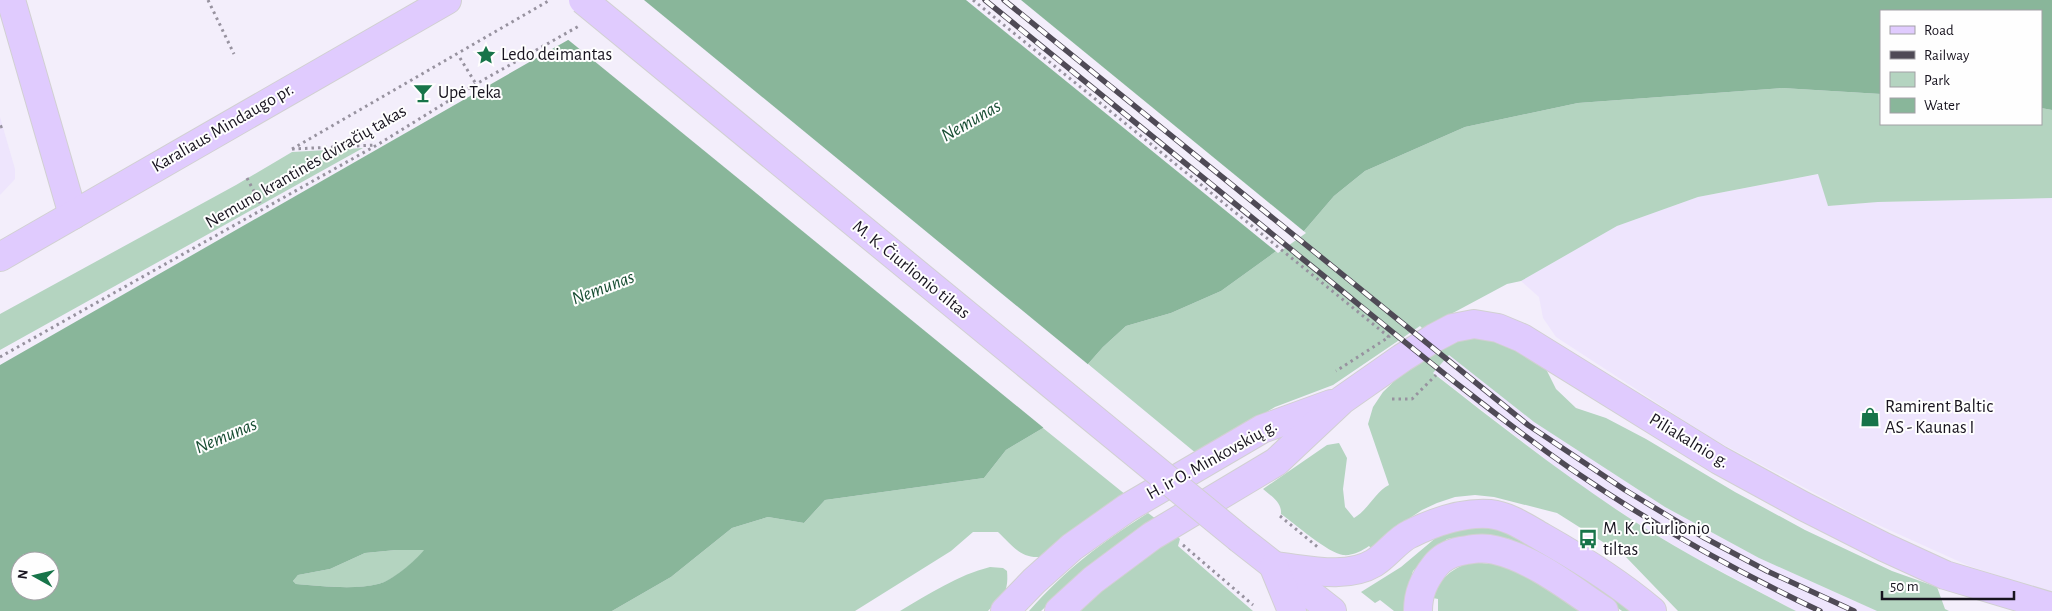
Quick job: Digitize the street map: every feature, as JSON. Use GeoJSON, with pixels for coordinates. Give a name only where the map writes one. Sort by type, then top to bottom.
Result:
{"type":"FeatureCollection","features":[{"type":"Feature","properties":{"kind":"main road"},"geometry":{"type":"LineString","coordinates":[[11,0],[73,215]]}},
{"type":"Feature","properties":{"kind":"main road","name":"Karaliaus Mindaugo pr."},"geometry":{"type":"LineString","coordinates":[[0,257],[447,0]]}},
{"type":"Feature","properties":{"kind":"main road","name":"M. K. Čiurlionio tiltas"},"geometry":{"type":"LineString","coordinates":[[583,12],[1332,611]]}},
{"type":"Feature","properties":{"kind":"main road","name":"Piliakalnio g."},"geometry":{"type":"LineString","coordinates":[[1342,400],[1402,358],[1444,333],[1463,325],[1474,324],[1498,328],[1522,338],[1719,460],[1803,506],[1884,547],[1945,575],[2052,607]]}},
{"type":"Feature","properties":{"kind":"main road","name":"H. ir O. Minkovskių g."},"geometry":{"type":"LineString","coordinates":[[1005,611],[1034,581],[1072,547],[1127,508],[1262,429],[1342,400]]}},
{"type":"Feature","properties":{"kind":"main road","name":"H. ir O. Minkovskių g."},"geometry":{"type":"LineString","coordinates":[[1059,611],[1093,580],[1152,536],[1276,462],[1342,400]]}},
{"type":"Feature","properties":{"kind":"main road"},"geometry":{"type":"LineString","coordinates":[[1292,611],[1274,566],[1351,572],[1373,564],[1408,535],[1464,515],[1491,514],[1511,520],[1579,558],[1627,590],[1652,611]]}},
{"type":"Feature","properties":{"kind":"main road"},"geometry":{"type":"LineString","coordinates":[[1418,611],[1420,591],[1438,561],[1455,553],[1476,548],[1494,550],[1525,562],[1604,611]]}},
{"type":"Feature","properties":{"kind":"path"},"geometry":{"type":"LineString","coordinates":[[208,0],[234,54]]}},
{"type":"Feature","properties":{"kind":"path"},"geometry":{"type":"LineString","coordinates":[[377,145],[292,149],[550,0]]}},
{"type":"Feature","properties":{"kind":"path"},"geometry":{"type":"LineString","coordinates":[[973,0],[1389,337],[1336,371]]}},
{"type":"Feature","properties":{"kind":"path","name":"Nemuno krantinės dviračių takas"},"geometry":{"type":"LineString","coordinates":[[0,357],[377,145],[476,84],[583,12]]}},
{"type":"Feature","properties":{"kind":"path"},"geometry":{"type":"LineString","coordinates":[[460,58],[476,84]]}},
{"type":"Feature","properties":{"kind":"path"},"geometry":{"type":"LineString","coordinates":[[0,127],[6,125]]}},
{"type":"Feature","properties":{"kind":"path"},"geometry":{"type":"LineString","coordinates":[[247,178],[261,205]]}},
{"type":"Feature","properties":{"kind":"path"},"geometry":{"type":"LineString","coordinates":[[1392,399],[1412,399],[1436,375]]}},
{"type":"Feature","properties":{"kind":"path"},"geometry":{"type":"LineString","coordinates":[[1280,516],[1327,554]]}},
{"type":"Feature","properties":{"kind":"path"},"geometry":{"type":"LineString","coordinates":[[1183,545],[1253,604]]}},
{"type":"Feature","properties":{"kind":"shaded area"},"geometry":{"type":"Polygon","coordinates":[[[0,117],[15,169],[15,179],[0,195],[0,117]]]}},
{"type":"Feature","properties":{"kind":"shaded area"},"geometry":{"type":"Polygon","coordinates":[[[1819,174],[1828,206],[1878,202],[2052,198],[2052,593],[1969,566],[1854,514],[1711,438],[1556,337],[1543,318],[1539,297],[1521,281],[1617,226],[1698,197],[1819,174]]]}},
{"type":"Feature","properties":{"kind":"shaded area"},"geometry":{"type":"Polygon","coordinates":[[[1449,355],[1534,422],[1665,507],[1759,558],[1877,611],[1796,611],[1690,555],[1575,482],[1433,372],[1449,355]]]}},
{"type":"Feature","properties":{"kind":"green space"},"geometry":{"type":"Polygon","coordinates":[[[1782,88],[1880,94],[1880,125],[2042,125],[2042,108],[2052,110],[2052,198],[1878,202],[1828,206],[1818,174],[1698,197],[1617,226],[1521,281],[1507,284],[1423,329],[1420,326],[1333,385],[1275,407],[1197,454],[1088,364],[1126,326],[1171,313],[1221,291],[1304,231],[1334,196],[1365,171],[1465,127],[1578,103],[1782,88]]]}},
{"type":"Feature","properties":{"kind":"green space"},"geometry":{"type":"Polygon","coordinates":[[[363,148],[0,350],[0,314],[236,185],[292,152],[363,148]]]}},
{"type":"Feature","properties":{"kind":"green space"},"geometry":{"type":"Polygon","coordinates":[[[1486,336],[1544,365],[1556,389],[1576,408],[1606,418],[1646,439],[1735,492],[1805,530],[1892,571],[1937,587],[1945,609],[1949,611],[1877,611],[1759,558],[1665,507],[1534,422],[1449,355],[1433,373],[1561,471],[1659,537],[1796,611],[1678,611],[1625,556],[1557,513],[1494,497],[1475,495],[1455,497],[1437,503],[1422,510],[1398,526],[1372,549],[1369,546],[1350,555],[1343,555],[1329,549],[1281,514],[1278,503],[1263,489],[1327,445],[1339,443],[1347,458],[1343,489],[1345,507],[1354,518],[1364,510],[1380,491],[1389,485],[1368,424],[1373,407],[1383,392],[1414,362],[1465,337],[1486,336]]]}},
{"type":"Feature","properties":{"kind":"green space"},"geometry":{"type":"Polygon","coordinates":[[[1043,428],[1126,495],[1047,556],[1031,557],[1025,555],[1014,548],[998,532],[973,532],[951,551],[855,611],[612,611],[671,577],[732,528],[768,517],[804,523],[825,500],[984,478],[1006,450],[1043,428]]]}},
{"type":"Feature","properties":{"kind":"green space"},"geometry":{"type":"Polygon","coordinates":[[[1148,513],[1156,519],[1070,584],[1041,611],[1029,611],[1085,557],[1148,513]]]}},
{"type":"Feature","properties":{"kind":"green space"},"geometry":{"type":"Polygon","coordinates":[[[1469,526],[1495,527],[1515,534],[1581,573],[1635,611],[1622,611],[1576,579],[1510,539],[1480,534],[1447,539],[1413,571],[1405,597],[1404,611],[1394,611],[1380,600],[1375,603],[1361,592],[1401,567],[1438,536],[1469,526]]]}},
{"type":"Feature","properties":{"kind":"green space"},"geometry":{"type":"Polygon","coordinates":[[[1176,535],[1180,539],[1178,546],[1253,611],[1078,611],[1104,588],[1176,535]]]}},
{"type":"Feature","properties":{"kind":"green space"},"geometry":{"type":"Polygon","coordinates":[[[425,550],[397,575],[378,584],[360,587],[338,587],[296,584],[293,581],[298,575],[330,569],[365,553],[425,550]]]}},
{"type":"Feature","properties":{"kind":"green space"},"geometry":{"type":"Polygon","coordinates":[[[1471,562],[1503,565],[1522,573],[1582,611],[1438,611],[1438,599],[1433,598],[1439,585],[1452,571],[1471,562]]]}},
{"type":"Feature","properties":{"kind":"green space"},"geometry":{"type":"Polygon","coordinates":[[[990,567],[1003,568],[1007,571],[1007,585],[1004,594],[988,611],[900,611],[955,580],[990,567]]]}},
{"type":"Feature","properties":{"kind":"water","name":"Nemunas"},"geometry":{"type":"Polygon","coordinates":[[[638,0],[2052,0],[2052,110],[2042,108],[2042,10],[1880,10],[1880,94],[1782,88],[1578,103],[1465,127],[1365,171],[1334,196],[1304,231],[1221,291],[1171,313],[1126,326],[1088,364],[1043,428],[1006,450],[984,478],[825,500],[804,523],[768,517],[732,528],[671,577],[612,611],[0,611],[0,365],[638,0]],[[424,550],[365,553],[330,569],[298,575],[293,581],[296,584],[337,587],[369,586],[390,579],[415,560],[424,550]]]}},
{"type":"Feature","properties":{"kind":"pier"},"geometry":{"type":"Polygon","coordinates":[[[633,0],[644,0],[1090,366],[1045,429],[566,38],[633,0]]]}},
{"type":"Feature","properties":{"kind":"pier"},"geometry":{"type":"Polygon","coordinates":[[[966,0],[1021,0],[1306,233],[1278,253],[966,0]]]}},
{"type":"Feature","properties":{"kind":"railway"},"geometry":{"type":"LineString","coordinates":[[985,0],[1403,340],[1536,444],[1601,489],[1662,527],[1724,562],[1820,611]]}},
{"type":"Feature","properties":{"kind":"railway"},"geometry":{"type":"LineString","coordinates":[[1004,0],[1528,425],[1625,490],[1703,537],[1767,571],[1854,611]]}},
{"type":"Feature","properties":{"kind":"place","name":"Ledo deimantas"},"geometry":{"type":"Point","coordinates":[486,55]}},
{"type":"Feature","properties":{"kind":"place","name":"Upė Teka"},"geometry":{"type":"Point","coordinates":[423,93]}},
{"type":"Feature","properties":{"kind":"place","name":"Ramirent Baltic AS - Kaunas I"},"geometry":{"type":"Point","coordinates":[1870,417]}},
{"type":"Feature","properties":{"kind":"place","name":"M. K. Čiurlionio tiltas"},"geometry":{"type":"Point","coordinates":[1588,539]}}]}
